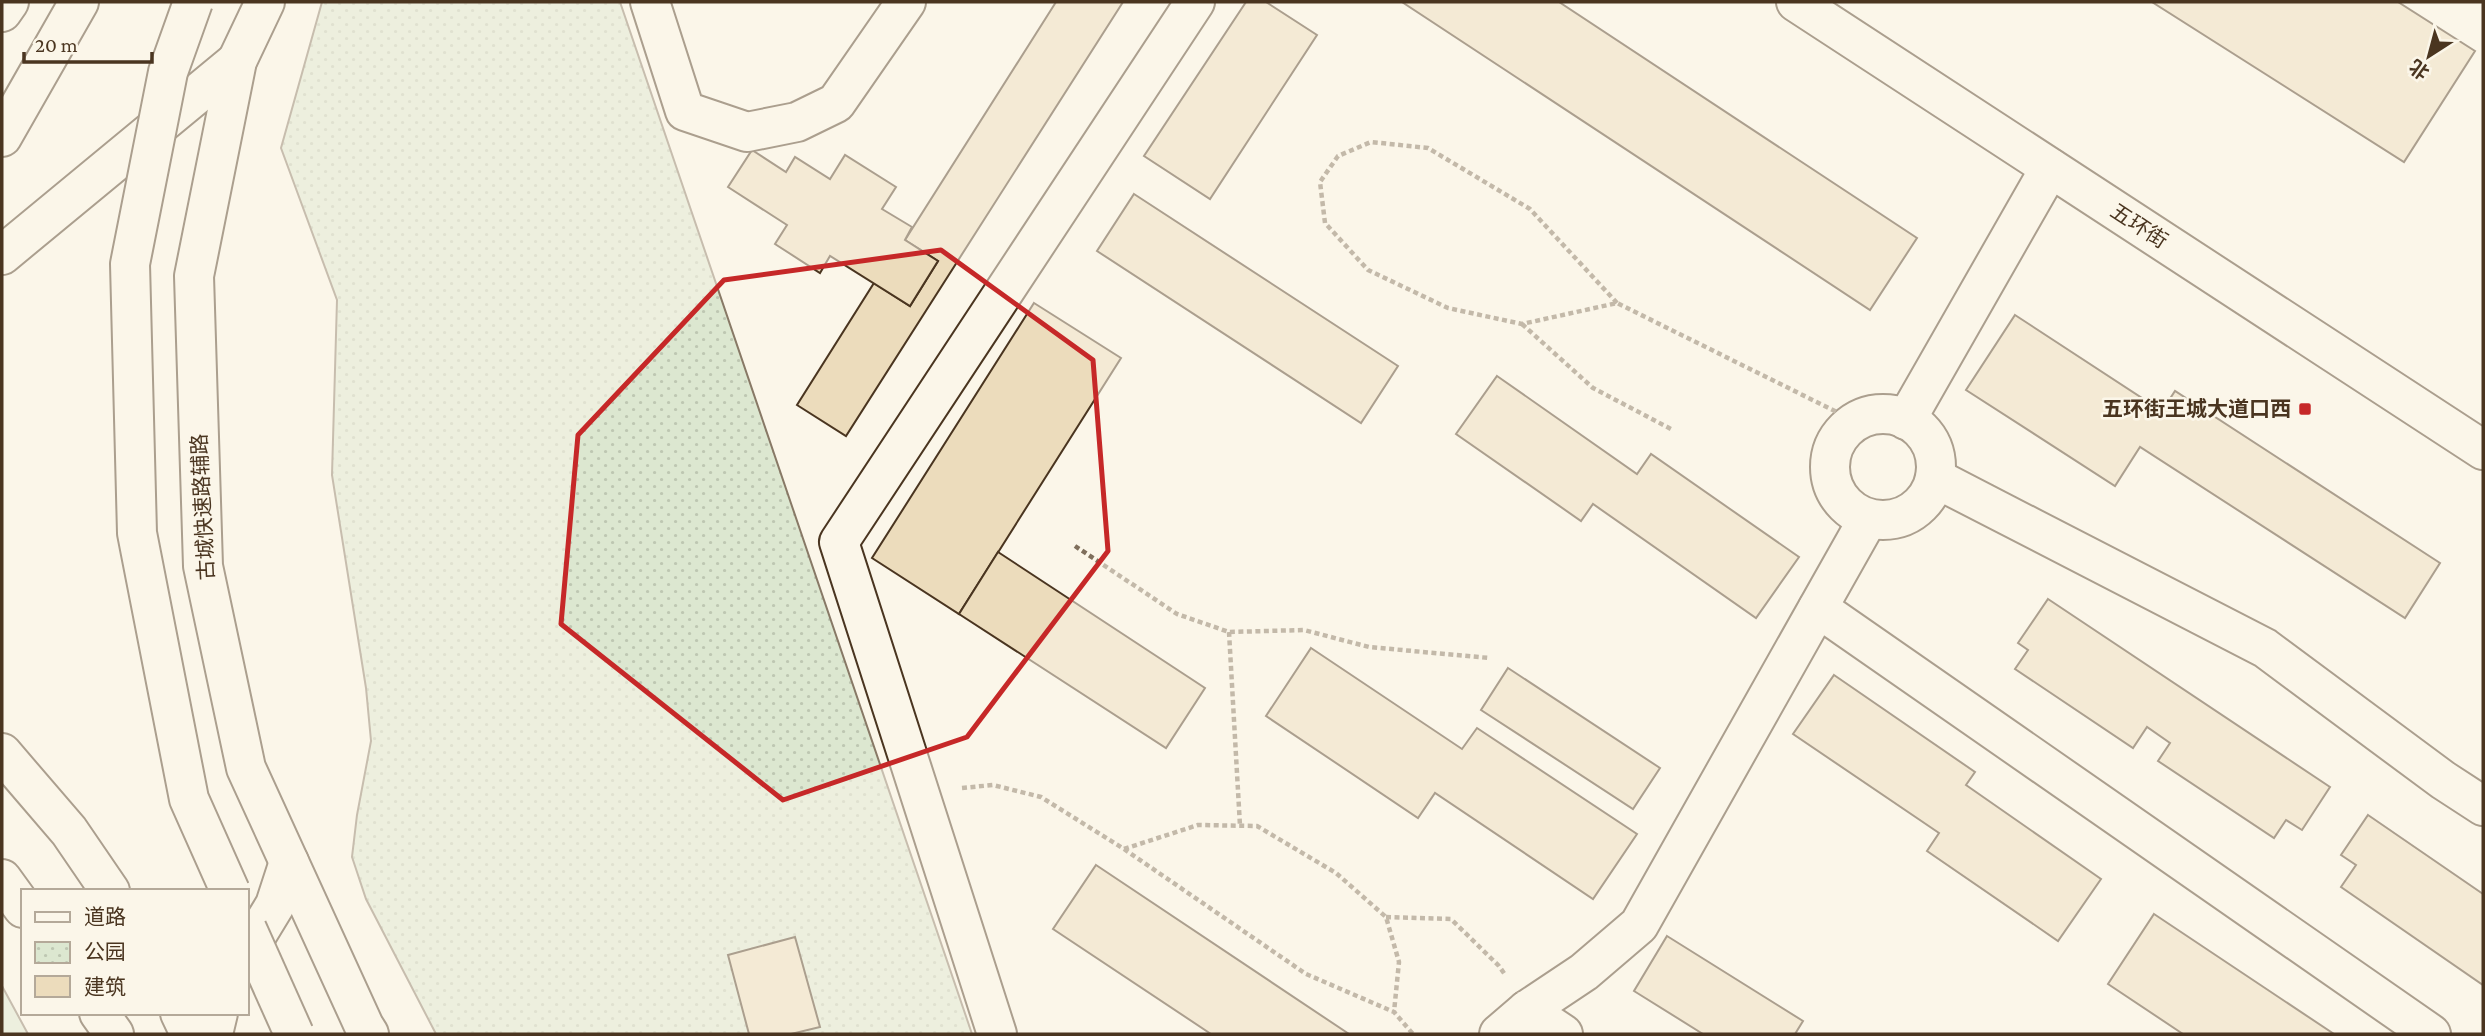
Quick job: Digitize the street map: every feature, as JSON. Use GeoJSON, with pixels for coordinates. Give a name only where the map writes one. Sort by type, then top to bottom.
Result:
{"type":"FeatureCollection","features":[{"type":"Feature","properties":{"kind":"main road"},"geometry":{"type":"LineString","coordinates":[[2,12],[9,2]]}},
{"type":"Feature","properties":{"kind":"main road"},"geometry":{"type":"LineString","coordinates":[[2,137],[79,2]]}},
{"type":"Feature","properties":{"kind":"main road"},"geometry":{"type":"LineString","coordinates":[[193,2],[169,72],[130,264],[138,533],[188,799],[229,889]]}},
{"type":"Feature","properties":{"kind":"main road","name":"古城快速路辅路"},"geometry":{"type":"LineString","coordinates":[[265,2],[237,61],[194,276],[202,566],[246,768],[369,1034]]}},
{"type":"Feature","properties":{"kind":"main road"},"geometry":{"type":"LineString","coordinates":[[650,2],[685,111],[747,132],[797,122],[836,103],[906,2]]}},
{"type":"Feature","properties":{"kind":"main road"},"geometry":{"type":"LineString","coordinates":[[997,1034],[839,542],[1195,2]]}},
{"type":"Feature","properties":{"kind":"main road","name":"五环街"},"geometry":{"type":"LineString","coordinates":[[1796,2],[2483,450]]}},
{"type":"Feature","properties":{"kind":"main road"},"geometry":{"type":"LineString","coordinates":[[2,255],[237,61]]}},
{"type":"Feature","properties":{"kind":"main road"},"geometry":{"type":"LineString","coordinates":[[1906,420],[2050,168]]}},
{"type":"Feature","properties":{"kind":"main road"},"geometry":{"type":"LineString","coordinates":[[2,224],[47,218]]}},
{"type":"Feature","properties":{"kind":"main road"},"geometry":{"type":"LineString","coordinates":[[1871,415],[1889,415],[1906,420],[1920,430],[1931,444],[1935,478],[1928,495],[1917,508],[1902,517],[1885,521],[1868,519],[1839,498],[1829,465],[1833,448],[1842,433],[1855,421],[1871,415]]}},
{"type":"Feature","properties":{"kind":"main road"},"geometry":{"type":"LineString","coordinates":[[1935,478],[2265,648],[2443,780],[2483,806]]}},
{"type":"Feature","properties":{"kind":"main road"},"geometry":{"type":"LineString","coordinates":[[1499,1034],[1527,1010],[1584,972],[1639,925],[1868,519]]}},
{"type":"Feature","properties":{"kind":"main road"},"geometry":{"type":"LineString","coordinates":[[1818,608],[2431,1034]]}},
{"type":"Feature","properties":{"kind":"main road"},"geometry":{"type":"LineString","coordinates":[[2,753],[69,831],[109,889]]}},
{"type":"Feature","properties":{"kind":"main road"},"geometry":{"type":"LineString","coordinates":[[248,949],[275,905],[289,862]]}},
{"type":"Feature","properties":{"kind":"main road"},"geometry":{"type":"LineString","coordinates":[[2,880],[21,905]]}},
{"type":"Feature","properties":{"kind":"main road"},"geometry":{"type":"LineString","coordinates":[[248,931],[294,1034]]}},
{"type":"Feature","properties":{"kind":"main road"},"geometry":{"type":"LineString","coordinates":[[1527,1010],[1563,1034]]}},
{"type":"Feature","properties":{"kind":"main road"},"geometry":{"type":"LineString","coordinates":[[100,1015],[114,1034]]}},
{"type":"Feature","properties":{"kind":"main road"},"geometry":{"type":"LineString","coordinates":[[181,1015],[190,1034]]}},
{"type":"Feature","properties":{"kind":"main road"},"geometry":{"type":"LineString","coordinates":[[213,1034],[218,1015]]}},
{"type":"Feature","properties":{"kind":"path"},"geometry":{"type":"LineString","coordinates":[[1617,303],[1522,324],[1448,308],[1368,270],[1325,223],[1320,182],[1338,156],[1371,142],[1428,148],[1530,209],[1617,303],[1855,421]]}},
{"type":"Feature","properties":{"kind":"path"},"geometry":{"type":"LineString","coordinates":[[1522,324],[1593,388],[1671,429]]}},
{"type":"Feature","properties":{"kind":"path"},"geometry":{"type":"LineString","coordinates":[[1075,546],[1177,614],[1228,632],[1304,630],[1369,647],[1489,658]]}},
{"type":"Feature","properties":{"kind":"path"},"geometry":{"type":"LineString","coordinates":[[1228,632],[1240,826]]}},
{"type":"Feature","properties":{"kind":"path"},"geometry":{"type":"LineString","coordinates":[[923,804],[961,788],[993,785],[1041,797],[1124,849],[1306,974],[1394,1012],[1413,1034]]}},
{"type":"Feature","properties":{"kind":"path"},"geometry":{"type":"LineString","coordinates":[[1124,849],[1199,825],[1257,826],[1336,873],[1386,917],[1399,962],[1394,1012]]}},
{"type":"Feature","properties":{"kind":"path"},"geometry":{"type":"LineString","coordinates":[[1386,917],[1451,919],[1499,966],[1527,1010]]}},
{"type":"Feature","properties":{"kind":"highlighted area"},"geometry":{"type":"Polygon","coordinates":[[[941,250],[1093,360],[1108,551],[967,737],[783,800],[561,624],[578,435],[724,280],[941,250]]]}},
{"type":"Feature","properties":{"kind":"green space"},"geometry":{"type":"Polygon","coordinates":[[[322,2],[620,2],[972,1034],[436,1034],[366,899],[352,857],[371,741],[366,688],[332,475],[337,300],[281,148],[322,2]]]}},
{"type":"Feature","properties":{"kind":"green space"},"geometry":{"type":"Polygon","coordinates":[[[2,986],[28,1034],[2,1034],[2,986]]]}},
{"type":"Feature","properties":{"kind":"building"},"geometry":{"type":"Polygon","coordinates":[[[1056,2],[1123,2],[846,436],[797,405],[874,283],[910,306],[938,261],[905,240],[1056,2]]]}},
{"type":"Feature","properties":{"kind":"building"},"geometry":{"type":"Polygon","coordinates":[[[1246,2],[1266,2],[1317,35],[1210,199],[1144,156],[1246,2]]]}},
{"type":"Feature","properties":{"kind":"building"},"geometry":{"type":"Polygon","coordinates":[[[1402,2],[1559,2],[1917,238],[1870,310],[1402,2]]]}},
{"type":"Feature","properties":{"kind":"building"},"geometry":{"type":"Polygon","coordinates":[[[2152,2],[2398,2],[2475,51],[2404,162],[2152,2]]]}},
{"type":"Feature","properties":{"kind":"building"},"geometry":{"type":"Polygon","coordinates":[[[752,150],[786,172],[795,157],[830,179],[845,155],[896,187],[882,209],[912,227],[905,240],[938,261],[910,306],[830,256],[820,273],[775,244],[787,225],[728,187],[752,150]]]}},
{"type":"Feature","properties":{"kind":"building"},"geometry":{"type":"Polygon","coordinates":[[[1134,194],[1398,366],[1361,423],[1097,251],[1134,194]]]}},
{"type":"Feature","properties":{"kind":"building"},"geometry":{"type":"Polygon","coordinates":[[[1034,303],[1121,358],[959,614],[872,558],[1034,303]]]}},
{"type":"Feature","properties":{"kind":"building"},"geometry":{"type":"Polygon","coordinates":[[[2015,315],[2162,411],[2175,391],[2440,563],[2405,618],[2140,447],[2115,486],[1966,390],[2015,315]]]}},
{"type":"Feature","properties":{"kind":"building"},"geometry":{"type":"Polygon","coordinates":[[[1497,376],[1637,474],[1651,454],[1799,557],[1756,618],[1593,504],[1581,521],[1456,434],[1497,376]]]}},
{"type":"Feature","properties":{"kind":"building"},"geometry":{"type":"Polygon","coordinates":[[[998,552],[1205,688],[1166,748],[959,614],[998,552]]]}},
{"type":"Feature","properties":{"kind":"building"},"geometry":{"type":"Polygon","coordinates":[[[2048,599],[2330,787],[2302,830],[2286,820],[2274,838],[2158,761],[2170,743],[2147,727],[2133,748],[2015,669],[2028,650],[2018,643],[2048,599]]]}},
{"type":"Feature","properties":{"kind":"building"},"geometry":{"type":"Polygon","coordinates":[[[1311,648],[1462,749],[1477,728],[1637,834],[1593,899],[1435,793],[1418,818],[1266,716],[1311,648]]]}},
{"type":"Feature","properties":{"kind":"building"},"geometry":{"type":"Polygon","coordinates":[[[1508,668],[1660,768],[1633,809],[1481,710],[1508,668]]]}},
{"type":"Feature","properties":{"kind":"building"},"geometry":{"type":"Polygon","coordinates":[[[1834,675],[1975,772],[1966,785],[2101,879],[2058,941],[1927,851],[1939,833],[1793,734],[1834,675]]]}},
{"type":"Feature","properties":{"kind":"building"},"geometry":{"type":"Polygon","coordinates":[[[2368,815],[2483,894],[2483,985],[2341,887],[2356,865],[2341,855],[2368,815]]]}},
{"type":"Feature","properties":{"kind":"building"},"geometry":{"type":"Polygon","coordinates":[[[1096,865],[1349,1034],[1211,1034],[1053,929],[1096,865]]]}},
{"type":"Feature","properties":{"kind":"building"},"geometry":{"type":"Polygon","coordinates":[[[2154,914],[2334,1034],[2183,1034],[2108,984],[2154,914]]]}},
{"type":"Feature","properties":{"kind":"building"},"geometry":{"type":"Polygon","coordinates":[[[1667,936],[1803,1021],[1795,1034],[1703,1034],[1634,991],[1667,936]]]}},
{"type":"Feature","properties":{"kind":"building"},"geometry":{"type":"Polygon","coordinates":[[[795,937],[820,1027],[791,1034],[749,1034],[728,955],[795,937]]]}},
{"type":"Feature","properties":{"kind":"place","name":"五环街王城大道口西"},"geometry":{"type":"Point","coordinates":[2305,409]}}]}
